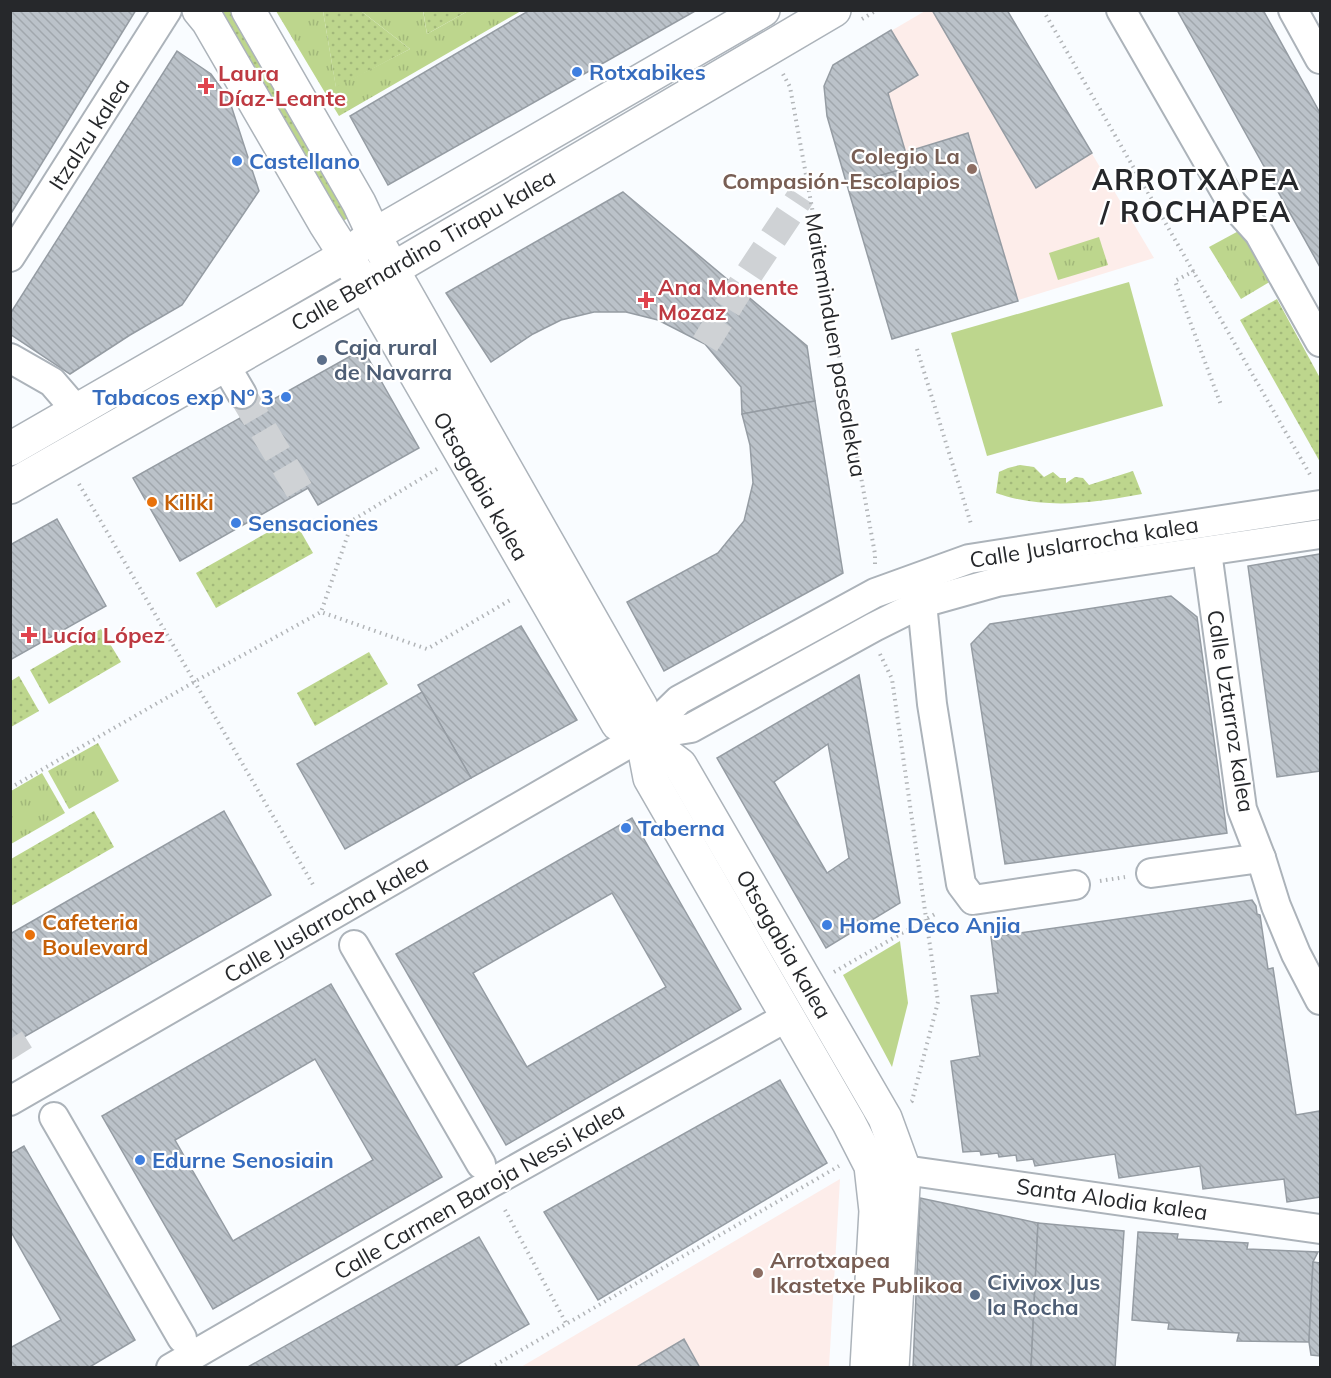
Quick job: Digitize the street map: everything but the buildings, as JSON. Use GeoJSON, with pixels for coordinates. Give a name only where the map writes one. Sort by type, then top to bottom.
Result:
{"type":"FeatureCollection","features":[{"type":"Feature","properties":{"kind":"street","name":"Itzalzu kalea"},"geometry":{"type":"LineString","coordinates":[[10,257],[168,10]]}},
{"type":"Feature","properties":{"kind":"street","name":"Otsagabia kalea"},"geometry":{"type":"LineString","coordinates":[[200,10],[345,256],[364,284],[618,724],[642,736],[680,765],[885,1118],[904,1170]]}},
{"type":"Feature","properties":{"kind":"street","name":"Otsagabia kalea"},"geometry":{"type":"LineString","coordinates":[[248,10],[359,203],[374,235],[637,701],[640,707],[642,736],[650,778],[849,1123],[855,1166]]}},
{"type":"Feature","properties":{"kind":"street","name":"Calle Bernardino Tirapu kalea"},"geometry":{"type":"LineString","coordinates":[[10,449],[345,256],[374,235],[763,10]]}},
{"type":"Feature","properties":{"kind":"street","name":"Calle Bernardino Tirapu kalea"},"geometry":{"type":"LineString","coordinates":[[10,488],[393,269],[834,10]]}},
{"type":"Feature","properties":{"kind":"street"},"geometry":{"type":"LineString","coordinates":[[1121,10],[1232,203],[1259,233],[1320,342]]}},
{"type":"Feature","properties":{"kind":"street"},"geometry":{"type":"LineString","coordinates":[[1293,10],[1320,59]]}},
{"type":"Feature","properties":{"kind":"street"},"geometry":{"type":"LineString","coordinates":[[10,358],[52,382],[77,411]]}},
{"type":"Feature","properties":{"kind":"street"},"geometry":{"type":"LineString","coordinates":[[225,365],[242,394]]}},
{"type":"Feature","properties":{"kind":"street","name":"Calle Juslarrocha kalea"},"geometry":{"type":"LineString","coordinates":[[10,1101],[642,736],[679,700],[875,593],[969,559],[1316,491]]}},
{"type":"Feature","properties":{"kind":"street","name":"Calle Juslarrocha kalea"},"geometry":{"type":"LineString","coordinates":[[642,736],[691,728],[922,603],[997,582],[1320,534]]}},
{"type":"Feature","properties":{"kind":"street","name":"Calle Uztarroz kalea"},"geometry":{"type":"LineString","coordinates":[[1207,552],[1242,809],[1276,906],[1296,954],[1320,1000]]}},
{"type":"Feature","properties":{"kind":"street"},"geometry":{"type":"LineString","coordinates":[[922,603],[932,704],[961,884],[973,900],[1076,885]]}},
{"type":"Feature","properties":{"kind":"street"},"geometry":{"type":"LineString","coordinates":[[1151,873],[1261,858]]}},
{"type":"Feature","properties":{"kind":"street","name":"Calle Carmen Baroja Nessi kalea"},"geometry":{"type":"LineString","coordinates":[[354,945],[481,1164]]}},
{"type":"Feature","properties":{"kind":"street","name":"Calle Carmen Baroja Nessi kalea"},"geometry":{"type":"LineString","coordinates":[[171,1368],[491,1183],[787,1017]]}},
{"type":"Feature","properties":{"kind":"street"},"geometry":{"type":"LineString","coordinates":[[54,1117],[182,1338]]}},
{"type":"Feature","properties":{"kind":"street"},"geometry":{"type":"LineString","coordinates":[[855,1166],[876,1211],[867,1368]]}},
{"type":"Feature","properties":{"kind":"street"},"geometry":{"type":"LineString","coordinates":[[892,1368],[904,1170]]}},
{"type":"Feature","properties":{"kind":"street","name":"Santa Alodia kalea"},"geometry":{"type":"LineString","coordinates":[[904,1170],[1320,1229]]}},
{"type":"Feature","properties":{"kind":"path"},"geometry":{"type":"LineString","coordinates":[[1043,10],[1194,271],[1316,491]]}},
{"type":"Feature","properties":{"kind":"path","name":"Maiteminduen pasealekua"},"geometry":{"type":"LineString","coordinates":[[779,68],[790,87],[876,554]]}},
{"type":"Feature","properties":{"kind":"path"},"geometry":{"type":"LineString","coordinates":[[1194,271],[1175,281],[1221,405]]}},
{"type":"Feature","properties":{"kind":"path"},"geometry":{"type":"LineString","coordinates":[[917,349],[971,524]]}},
{"type":"Feature","properties":{"kind":"path"},"geometry":{"type":"LineString","coordinates":[[10,788],[321,612],[353,520],[443,466]]}},
{"type":"Feature","properties":{"kind":"path"},"geometry":{"type":"LineString","coordinates":[[79,484],[315,888]]}},
{"type":"Feature","properties":{"kind":"path"},"geometry":{"type":"LineString","coordinates":[[321,612],[427,650],[517,596]]}},
{"type":"Feature","properties":{"kind":"path"},"geometry":{"type":"LineString","coordinates":[[877,646],[892,679],[938,1002],[912,1101],[906,1105]]}},
{"type":"Feature","properties":{"kind":"path"},"geometry":{"type":"LineString","coordinates":[[1076,885],[1151,873]]}},
{"type":"Feature","properties":{"kind":"path"},"geometry":{"type":"LineString","coordinates":[[826,976],[938,913]]}},
{"type":"Feature","properties":{"kind":"path"},"geometry":{"type":"LineString","coordinates":[[490,1368],[567,1323],[855,1166]]}},
{"type":"Feature","properties":{"kind":"path"},"geometry":{"type":"LineString","coordinates":[[505,1210],[567,1323]]}},
{"type":"Feature","properties":{"kind":"shaded area","name":"Colegio La Compasión-Escolapios"},"geometry":{"type":"Polygon","coordinates":[[[925,11],[1007,11],[1154,258],[892,339],[827,116],[824,86],[833,65],[925,11]]]}},
{"type":"Feature","properties":{"kind":"shaded area","name":"Arrotxapea Ikastetxe Publikoa"},"geometry":{"type":"Polygon","coordinates":[[[840,1179],[829,1367],[521,1367],[840,1179]]]}},
{"type":"Feature","properties":{"kind":"green space"},"geometry":{"type":"Polygon","coordinates":[[[423,10],[468,11],[427,34],[423,10]]]}},
{"type":"Feature","properties":{"kind":"green space"},"geometry":{"type":"Polygon","coordinates":[[[221,11],[234,11],[352,216],[341,222],[221,11]]]}},
{"type":"Feature","properties":{"kind":"green space"},"geometry":{"type":"Polygon","coordinates":[[[276,11],[323,11],[336,87],[410,49],[361,11],[423,11],[427,34],[468,11],[521,11],[339,116],[276,11]]]}},
{"type":"Feature","properties":{"kind":"green space"},"geometry":{"type":"Polygon","coordinates":[[[323,11],[361,11],[410,49],[336,88],[323,11]]]}},
{"type":"Feature","properties":{"kind":"green space"},"geometry":{"type":"Polygon","coordinates":[[[1246,227],[1276,278],[1241,299],[1209,247],[1246,227]]]}},
{"type":"Feature","properties":{"kind":"green space"},"geometry":{"type":"Polygon","coordinates":[[[1099,237],[1108,265],[1058,280],[1049,253],[1099,237]]]}},
{"type":"Feature","properties":{"kind":"green space"},"geometry":{"type":"Polygon","coordinates":[[[1129,282],[1163,406],[987,456],[951,333],[1129,282]]]}},
{"type":"Feature","properties":{"kind":"green space"},"geometry":{"type":"Polygon","coordinates":[[[1277,299],[1320,378],[1320,462],[1240,320],[1277,299]]]}},
{"type":"Feature","properties":{"kind":"green space"},"geometry":{"type":"Polygon","coordinates":[[[1020,465],[1034,467],[1044,477],[1053,472],[1060,478],[1066,478],[1066,483],[1075,477],[1083,478],[1089,485],[1133,471],[1142,494],[1087,502],[1050,503],[1032,502],[996,493],[999,472],[1020,465]]]}},
{"type":"Feature","properties":{"kind":"green space"},"geometry":{"type":"Polygon","coordinates":[[[293,518],[313,553],[216,608],[196,573],[293,518]]]}},
{"type":"Feature","properties":{"kind":"green space"},"geometry":{"type":"Polygon","coordinates":[[[101,629],[121,662],[49,704],[30,670],[101,629]]]}},
{"type":"Feature","properties":{"kind":"green space"},"geometry":{"type":"Polygon","coordinates":[[[369,652],[388,684],[315,726],[297,693],[369,652]]]}},
{"type":"Feature","properties":{"kind":"green space"},"geometry":{"type":"Polygon","coordinates":[[[19,676],[39,711],[11,727],[11,681],[19,676]]]}},
{"type":"Feature","properties":{"kind":"green space"},"geometry":{"type":"Polygon","coordinates":[[[98,743],[119,781],[69,809],[48,771],[98,743]]]}},
{"type":"Feature","properties":{"kind":"green space"},"geometry":{"type":"Polygon","coordinates":[[[42,773],[65,813],[11,844],[11,791],[42,773]]]}},
{"type":"Feature","properties":{"kind":"green space"},"geometry":{"type":"Polygon","coordinates":[[[94,811],[114,847],[11,906],[11,859],[94,811]]]}},
{"type":"Feature","properties":{"kind":"green space"},"geometry":{"type":"Polygon","coordinates":[[[900,941],[908,1003],[892,1067],[843,975],[900,941]]]}},
{"type":"Feature","properties":{"kind":"tunnel"},"geometry":{"type":"LineString","coordinates":[[705,344],[801,196]]}},
{"type":"Feature","properties":{"kind":"tunnel"},"geometry":{"type":"LineString","coordinates":[[242,394],[304,498]]}},
{"type":"Feature","properties":{"kind":"tunnel"},"geometry":{"type":"LineString","coordinates":[[10,1039],[20,1055]]}},
{"type":"Feature","properties":{"kind":"place","name":"Rotxabikes"},"geometry":{"type":"Point","coordinates":[577,72]}},
{"type":"Feature","properties":{"kind":"place","name":"Laura Díaz-Leante"},"geometry":{"type":"Point","coordinates":[206,86]}},
{"type":"Feature","properties":{"kind":"place","name":"Castellano"},"geometry":{"type":"Point","coordinates":[237,161]}},
{"type":"Feature","properties":{"kind":"place","name":"Colegio La Compasión-Escolapios"},"geometry":{"type":"Point","coordinates":[972,169]}},
{"type":"Feature","properties":{"kind":"place","name":"Ana Monente Mozaz"},"geometry":{"type":"Point","coordinates":[646,300]}},
{"type":"Feature","properties":{"kind":"place","name":"Caja rural de Navarra"},"geometry":{"type":"Point","coordinates":[322,360]}},
{"type":"Feature","properties":{"kind":"place","name":"Tabacos exp N° 3"},"geometry":{"type":"Point","coordinates":[286,397]}},
{"type":"Feature","properties":{"kind":"place","name":"Kiliki"},"geometry":{"type":"Point","coordinates":[152,502]}},
{"type":"Feature","properties":{"kind":"place","name":"Sensaciones"},"geometry":{"type":"Point","coordinates":[236,523]}},
{"type":"Feature","properties":{"kind":"place","name":"Lucía López"},"geometry":{"type":"Point","coordinates":[29,635]}},
{"type":"Feature","properties":{"kind":"place","name":"Taberna"},"geometry":{"type":"Point","coordinates":[626,828]}},
{"type":"Feature","properties":{"kind":"place","name":"Home Deco Anjia"},"geometry":{"type":"Point","coordinates":[827,925]}},
{"type":"Feature","properties":{"kind":"place","name":"Cafeteria Boulevard"},"geometry":{"type":"Point","coordinates":[30,935]}},
{"type":"Feature","properties":{"kind":"place","name":"Edurne Senosiain"},"geometry":{"type":"Point","coordinates":[140,1160]}},
{"type":"Feature","properties":{"kind":"place","name":"Arrotxapea Ikastetxe Publikoa"},"geometry":{"type":"Point","coordinates":[758,1273]}},
{"type":"Feature","properties":{"kind":"place","name":"Civivox Jus la Rocha"},"geometry":{"type":"Point","coordinates":[975,1295]}},
{"type":"Feature","properties":{"kind":"district","name":"ARROTXAPEA / ROCHAPEA"},"geometry":{"type":"Point","coordinates":[1196,196]}}]}
